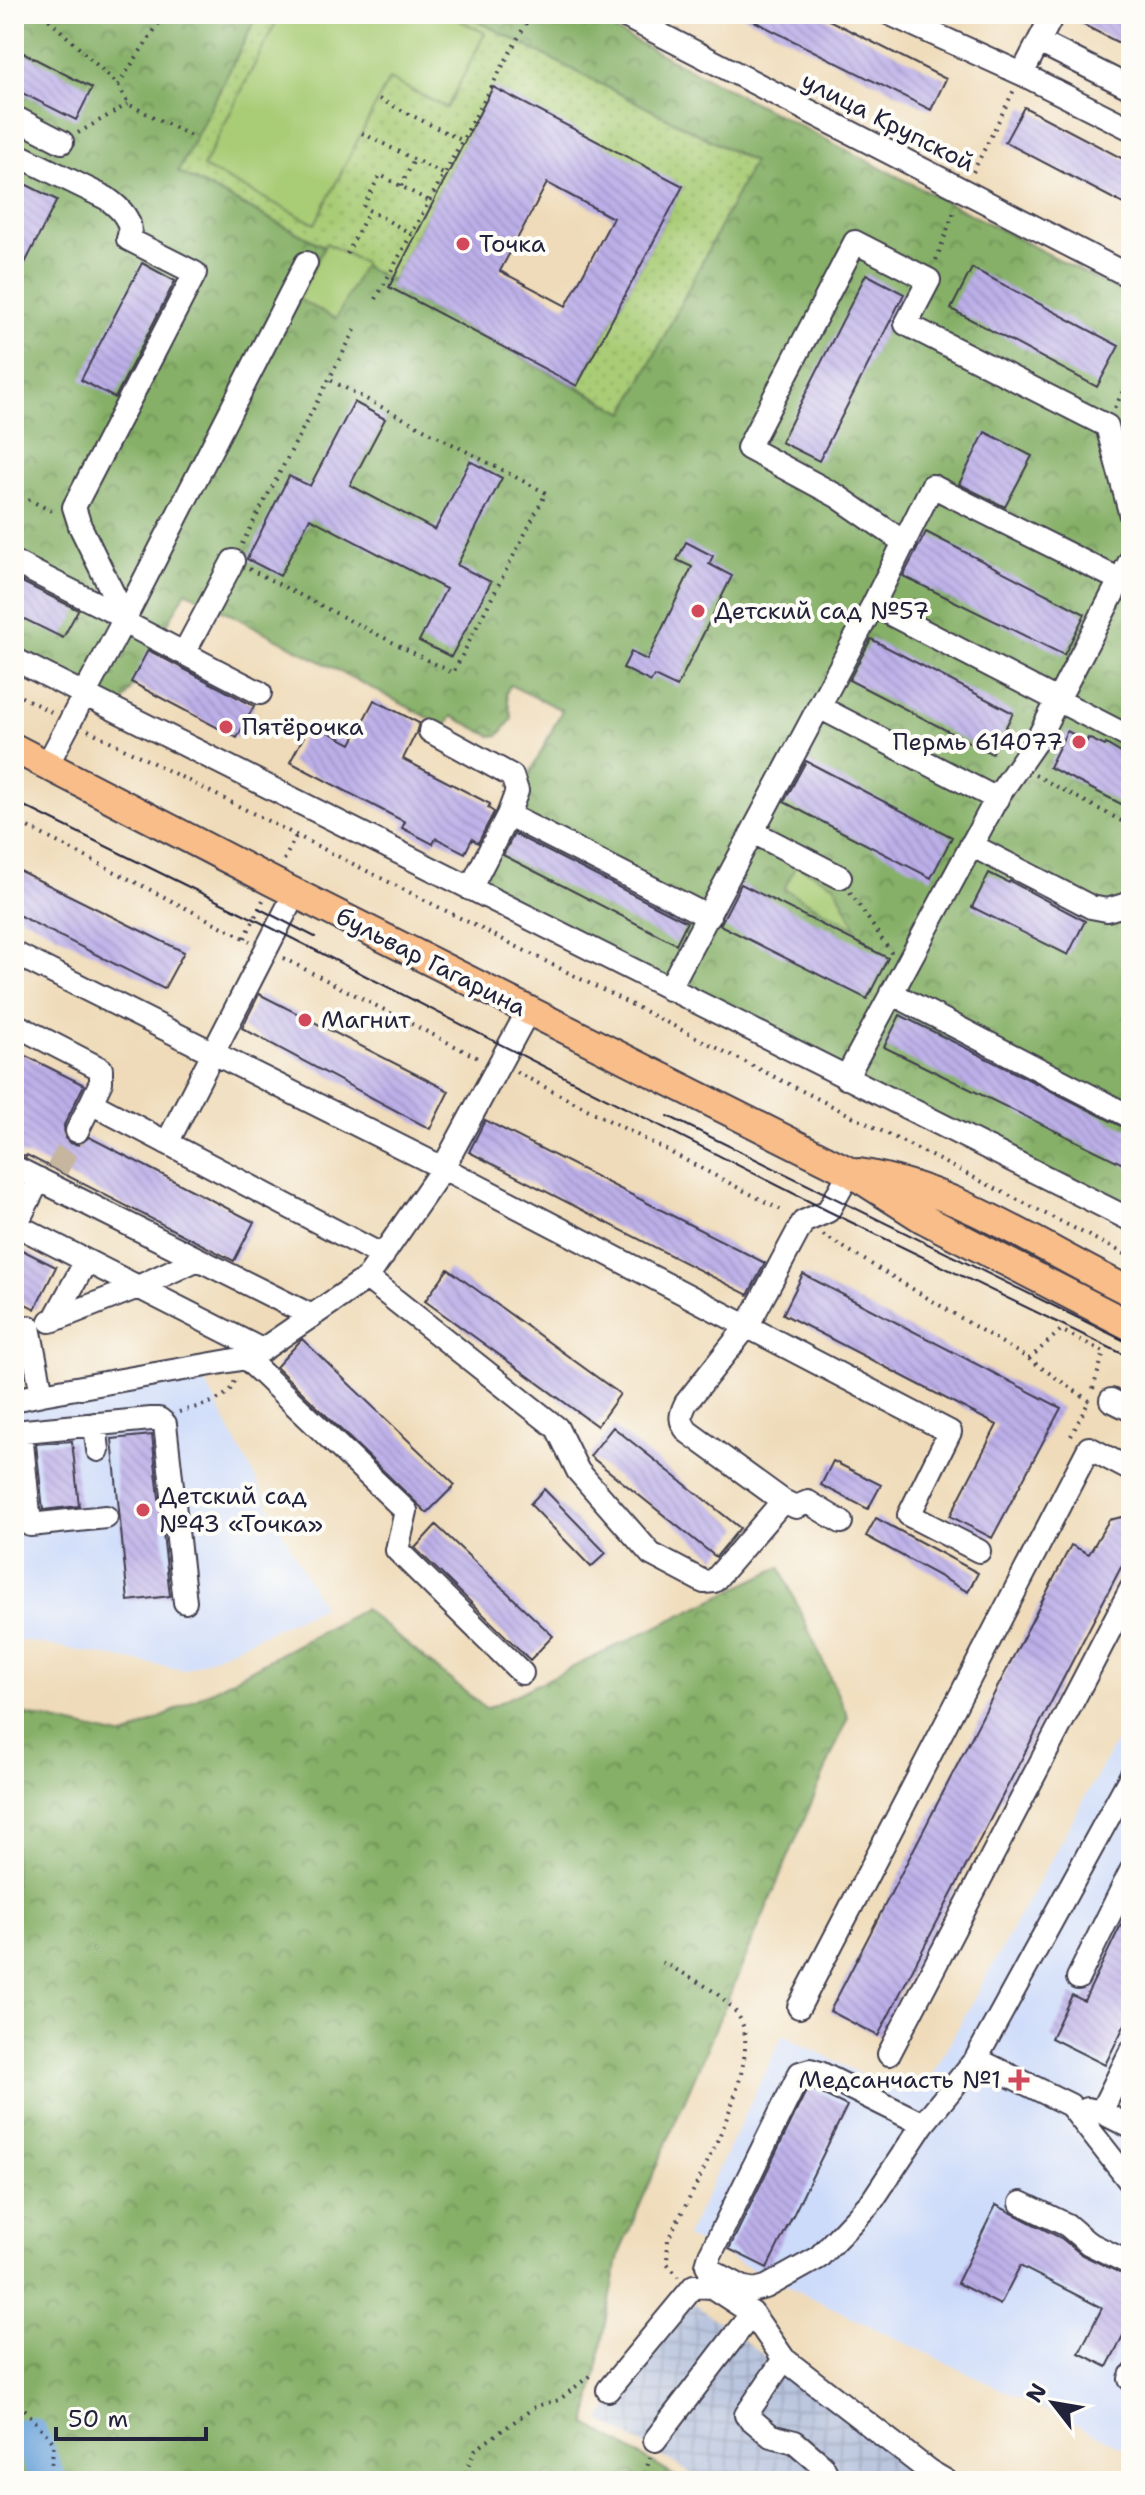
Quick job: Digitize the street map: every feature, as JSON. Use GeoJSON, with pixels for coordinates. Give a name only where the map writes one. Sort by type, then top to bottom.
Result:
{"type":"FeatureCollection","features":[{"type":"Feature","properties":{"kind":"main road","name":"бульвар Гагарина"},"geometry":{"type":"LineString","coordinates":[[14,748],[850,1172],[922,1218],[1131,1326]]}},
{"type":"Feature","properties":{"kind":"main road","name":"бульвар Гагарина"},"geometry":{"type":"LineString","coordinates":[[850,1172],[889,1177],[926,1190],[1131,1292]]}},
{"type":"Feature","properties":{"kind":"street","name":"улица Крупской"},"geometry":{"type":"LineString","coordinates":[[621,14],[1131,277]]}},
{"type":"Feature","properties":{"kind":"street"},"geometry":{"type":"LineString","coordinates":[[1022,74],[1039,42],[1046,16]]}},
{"type":"Feature","properties":{"kind":"street"},"geometry":{"type":"LineString","coordinates":[[901,17],[1131,129]]}},
{"type":"Feature","properties":{"kind":"street"},"geometry":{"type":"LineString","coordinates":[[1039,42],[1131,88]]}},
{"type":"Feature","properties":{"kind":"street"},"geometry":{"type":"LineString","coordinates":[[14,117],[62,142]]}},
{"type":"Feature","properties":{"kind":"street"},"geometry":{"type":"LineString","coordinates":[[14,153],[120,207],[131,232],[128,239],[195,273],[74,507],[124,620]]}},
{"type":"Feature","properties":{"kind":"street"},"geometry":{"type":"LineString","coordinates":[[905,543],[837,496],[748,448],[855,242],[929,280],[906,324],[1131,439]]}},
{"type":"Feature","properties":{"kind":"street"},"geometry":{"type":"LineString","coordinates":[[47,765],[306,263]]}},
{"type":"Feature","properties":{"kind":"street"},"geometry":{"type":"LineString","coordinates":[[1107,426],[1131,516]]}},
{"type":"Feature","properties":{"kind":"street"},"geometry":{"type":"LineString","coordinates":[[669,989],[873,605],[932,486],[1120,580]]}},
{"type":"Feature","properties":{"kind":"street"},"geometry":{"type":"LineString","coordinates":[[846,1078],[971,845],[1038,738],[1131,559]]}},
{"type":"Feature","properties":{"kind":"street"},"geometry":{"type":"LineString","coordinates":[[184,653],[233,561]]}},
{"type":"Feature","properties":{"kind":"street"},"geometry":{"type":"LineString","coordinates":[[14,562],[260,693]]}},
{"type":"Feature","properties":{"kind":"street"},"geometry":{"type":"LineString","coordinates":[[873,605],[1131,738]]}},
{"type":"Feature","properties":{"kind":"street"},"geometry":{"type":"LineString","coordinates":[[14,659],[1131,1220]]}},
{"type":"Feature","properties":{"kind":"street"},"geometry":{"type":"LineString","coordinates":[[819,707],[997,799]]}},
{"type":"Feature","properties":{"kind":"street"},"geometry":{"type":"LineString","coordinates":[[430,731],[512,776],[517,791],[470,889]]}},
{"type":"Feature","properties":{"kind":"street"},"geometry":{"type":"LineString","coordinates":[[508,815],[709,917]]}},
{"type":"Feature","properties":{"kind":"street"},"geometry":{"type":"LineString","coordinates":[[753,832],[840,877]]}},
{"type":"Feature","properties":{"kind":"street"},"geometry":{"type":"LineString","coordinates":[[971,845],[1091,907],[1107,910],[1131,903]]}},
{"type":"Feature","properties":{"kind":"street"},"geometry":{"type":"LineString","coordinates":[[167,1143],[295,893]]}},
{"type":"Feature","properties":{"kind":"street"},"geometry":{"type":"LineString","coordinates":[[14,953],[443,1168],[950,1432],[909,1515],[979,1551]]}},
{"type":"Feature","properties":{"kind":"street"},"geometry":{"type":"LineString","coordinates":[[891,993],[1129,1110]]}},
{"type":"Feature","properties":{"kind":"street"},"geometry":{"type":"LineString","coordinates":[[14,1400],[254,1354],[367,1278],[443,1168],[528,1011]]}},
{"type":"Feature","properties":{"kind":"street"},"geometry":{"type":"LineString","coordinates":[[14,1024],[101,1069],[101,1082],[77,1131]]}},
{"type":"Feature","properties":{"kind":"street"},"geometry":{"type":"LineString","coordinates":[[91,1103],[383,1256]]}},
{"type":"Feature","properties":{"kind":"street"},"geometry":{"type":"LineString","coordinates":[[14,1167],[49,1178],[198,1259],[312,1316]]}},
{"type":"Feature","properties":{"kind":"street"},"geometry":{"type":"LineString","coordinates":[[841,1522],[808,1502],[796,1507],[770,1494],[681,1424],[680,1415],[686,1403],[748,1325],[803,1222],[828,1211],[850,1172]]}},
{"type":"Feature","properties":{"kind":"street"},"geometry":{"type":"LineString","coordinates":[[49,1178],[15,1224],[138,1287],[254,1354],[406,1511],[397,1550],[522,1673]]}},
{"type":"Feature","properties":{"kind":"street"},"geometry":{"type":"LineString","coordinates":[[42,1394],[19,1327],[54,1320],[198,1259]]}},
{"type":"Feature","properties":{"kind":"street"},"geometry":{"type":"LineString","coordinates":[[54,1320],[86,1261]]}},
{"type":"Feature","properties":{"kind":"street"},"geometry":{"type":"LineString","coordinates":[[367,1278],[557,1428],[578,1471],[651,1554],[693,1577],[704,1582],[714,1581],[783,1501]]}},
{"type":"Feature","properties":{"kind":"street"},"geometry":{"type":"LineString","coordinates":[[106,1517],[22,1526],[18,1432],[151,1419],[159,1419],[165,1424],[185,1602]]}},
{"type":"Feature","properties":{"kind":"street"},"geometry":{"type":"LineString","coordinates":[[95,1424],[98,1450]]}},
{"type":"Feature","properties":{"kind":"street"},"geometry":{"type":"LineString","coordinates":[[799,2007],[1089,1448],[1131,1470]]}},
{"type":"Feature","properties":{"kind":"street"},"geometry":{"type":"LineString","coordinates":[[889,2054],[1131,1589]]}},
{"type":"Feature","properties":{"kind":"street"},"geometry":{"type":"LineString","coordinates":[[923,2124],[820,2073],[810,2070],[800,2073],[710,2255],[707,2265],[710,2270],[754,2290],[789,2276],[818,2258],[872,2201],[923,2124],[976,2059],[1131,1776]]}},
{"type":"Feature","properties":{"kind":"street"},"geometry":{"type":"LineString","coordinates":[[1078,1978],[1131,1871]]}},
{"type":"Feature","properties":{"kind":"street"},"geometry":{"type":"LineString","coordinates":[[1101,2112],[1131,2051]]}},
{"type":"Feature","properties":{"kind":"street"},"geometry":{"type":"LineString","coordinates":[[976,2059],[1070,2105],[1101,2112],[1131,2127]]}},
{"type":"Feature","properties":{"kind":"street"},"geometry":{"type":"LineString","coordinates":[[1070,2105],[1131,2183]]}},
{"type":"Feature","properties":{"kind":"street"},"geometry":{"type":"LineString","coordinates":[[1021,2203],[1067,2225],[1088,2243],[1131,2264]]}},
{"type":"Feature","properties":{"kind":"street"},"geometry":{"type":"LineString","coordinates":[[601,2381],[694,2286],[712,2287],[752,2313],[784,2359],[946,2481]]}},
{"type":"Feature","properties":{"kind":"street"},"geometry":{"type":"LineString","coordinates":[[655,2440],[752,2313]]}},
{"type":"Feature","properties":{"kind":"street"},"geometry":{"type":"LineString","coordinates":[[784,2359],[746,2415],[771,2436],[795,2442],[822,2465],[830,2481]]}},
{"type":"Feature","properties":{"kind":"path"},"geometry":{"type":"LineString","coordinates":[[43,14],[118,85],[128,104],[195,138]]}},
{"type":"Feature","properties":{"kind":"path"},"geometry":{"type":"LineString","coordinates":[[118,85],[165,14]]}},
{"type":"Feature","properties":{"kind":"path"},"geometry":{"type":"LineString","coordinates":[[376,299],[531,14]]}},
{"type":"Feature","properties":{"kind":"path"},"geometry":{"type":"LineString","coordinates":[[929,280],[964,190],[1022,74]]}},
{"type":"Feature","properties":{"kind":"path"},"geometry":{"type":"LineString","coordinates":[[379,99],[461,140]]}},
{"type":"Feature","properties":{"kind":"path"},"geometry":{"type":"LineString","coordinates":[[62,142],[128,104]]}},
{"type":"Feature","properties":{"kind":"path"},"geometry":{"type":"LineString","coordinates":[[362,133],[443,174]]}},
{"type":"Feature","properties":{"kind":"path"},"geometry":{"type":"LineString","coordinates":[[401,186],[414,160]]}},
{"type":"Feature","properties":{"kind":"path"},"geometry":{"type":"LineString","coordinates":[[412,234],[363,207],[380,175],[429,201]]}},
{"type":"Feature","properties":{"kind":"path"},"geometry":{"type":"LineString","coordinates":[[347,254],[369,211]]}},
{"type":"Feature","properties":{"kind":"path"},"geometry":{"type":"LineString","coordinates":[[328,379],[546,493],[453,673],[233,561],[328,379],[355,330]]}},
{"type":"Feature","properties":{"kind":"path"},"geometry":{"type":"LineString","coordinates":[[1107,426],[1131,374]]}},
{"type":"Feature","properties":{"kind":"path"},"geometry":{"type":"LineString","coordinates":[[14,492],[80,526]]}},
{"type":"Feature","properties":{"kind":"path"},"geometry":{"type":"LineString","coordinates":[[14,693],[1131,1257]]}},
{"type":"Feature","properties":{"kind":"path"},"geometry":{"type":"LineString","coordinates":[[1018,767],[1131,826]]}},
{"type":"Feature","properties":{"kind":"path"},"geometry":{"type":"LineString","coordinates":[[14,820],[479,1059],[498,1063],[803,1222],[1029,1359],[1089,1401],[1104,1352],[1061,1330],[1029,1359]]}},
{"type":"Feature","properties":{"kind":"path"},"geometry":{"type":"LineString","coordinates":[[840,877],[904,972]]}},
{"type":"Feature","properties":{"kind":"path"},"geometry":{"type":"LineString","coordinates":[[165,1424],[174,1414],[215,1401]]}},
{"type":"Feature","properties":{"kind":"path"},"geometry":{"type":"LineString","coordinates":[[662,1962],[708,1987],[735,2010],[744,2027],[743,2058],[734,2103],[668,2239],[667,2263],[676,2276],[694,2286]]}},
{"type":"Feature","properties":{"kind":"path"},"geometry":{"type":"LineString","coordinates":[[453,2481],[465,2475],[475,2450],[536,2406],[559,2400],[601,2381]]}},
{"type":"Feature","properties":{"kind":"path"},"geometry":{"type":"LineString","coordinates":[[14,2397],[54,2443],[49,2481]]}},
{"type":"Feature","properties":{"kind":"shaded area","name":"Детский сад №43 «Точка»"},"geometry":{"type":"Polygon","coordinates":[[[199,1370],[322,1607],[185,1670],[14,1639],[14,1412],[28,1405],[199,1370]]]}},
{"type":"Feature","properties":{"kind":"shaded area","name":"Медсанчасть №1"},"geometry":{"type":"Polygon","coordinates":[[[1131,1714],[1131,2452],[686,2237],[783,2035],[880,2084],[932,2075],[1131,1714]]]}},
{"type":"Feature","properties":{"kind":"shaded area"},"geometry":{"type":"Polygon","coordinates":[[[690,2301],[934,2481],[704,2481],[600,2419],[690,2301]]]}},
{"type":"Feature","properties":{"kind":"green space"},"geometry":{"type":"Polygon","coordinates":[[[14,14],[258,14],[178,172],[392,281],[390,287],[625,413],[753,162],[464,14],[583,14],[1131,297],[1131,1220],[472,890],[562,710],[510,685],[506,693],[512,719],[499,735],[491,736],[452,716],[446,727],[186,591],[118,712],[14,659],[14,14]]]}},
{"type":"Feature","properties":{"kind":"green space"},"geometry":{"type":"Polygon","coordinates":[[[258,14],[464,14],[754,162],[625,413],[577,386],[682,187],[493,88],[392,281],[178,172],[258,14]]]}},
{"type":"Feature","properties":{"kind":"green space"},"geometry":{"type":"Polygon","coordinates":[[[280,14],[447,14],[485,33],[447,108],[389,79],[315,224],[203,167],[280,14]]]}},
{"type":"Feature","properties":{"kind":"green space"},"geometry":{"type":"Polygon","coordinates":[[[326,243],[364,263],[336,319],[298,299],[326,243]]]}},
{"type":"Feature","properties":{"kind":"green space"},"geometry":{"type":"Polygon","coordinates":[[[796,865],[835,885],[856,928],[784,889],[796,865]]]}},
{"type":"Feature","properties":{"kind":"green space"},"geometry":{"type":"Polygon","coordinates":[[[780,1567],[848,1717],[619,2254],[587,2424],[683,2481],[14,2481],[14,1712],[125,1737],[364,1609],[486,1709],[780,1567]]]}},
{"type":"Feature","properties":{"kind":"building"},"geometry":{"type":"Polygon","coordinates":[[[740,14],[817,14],[946,79],[931,110],[740,14]]]}},
{"type":"Feature","properties":{"kind":"building"},"geometry":{"type":"Polygon","coordinates":[[[1131,14],[1131,49],[1066,16],[1131,14]]]}},
{"type":"Feature","properties":{"kind":"building"},"geometry":{"type":"Polygon","coordinates":[[[14,48],[92,88],[76,120],[14,89],[14,48]]]}},
{"type":"Feature","properties":{"kind":"building","name":"Точка"},"geometry":{"type":"Polygon","coordinates":[[[493,87],[683,186],[577,386],[389,287],[493,87]],[[547,183],[500,271],[566,306],[613,218],[547,183]]]}},
{"type":"Feature","properties":{"kind":"building"},"geometry":{"type":"Polygon","coordinates":[[[1024,107],[1131,163],[1131,208],[1005,142],[1024,107]]]}},
{"type":"Feature","properties":{"kind":"building"},"geometry":{"type":"Polygon","coordinates":[[[19,181],[57,200],[14,285],[14,190],[19,181]]]}},
{"type":"Feature","properties":{"kind":"building"},"geometry":{"type":"Polygon","coordinates":[[[142,263],[175,281],[115,398],[81,380],[142,263]]]}},
{"type":"Feature","properties":{"kind":"building"},"geometry":{"type":"Polygon","coordinates":[[[972,268],[1119,346],[1097,387],[951,309],[972,268]]]}},
{"type":"Feature","properties":{"kind":"building"},"geometry":{"type":"Polygon","coordinates":[[[866,274],[904,294],[819,461],[781,442],[866,274]]]}},
{"type":"Feature","properties":{"kind":"building"},"geometry":{"type":"Polygon","coordinates":[[[354,402],[385,419],[350,485],[435,530],[470,461],[502,478],[457,565],[491,582],[451,657],[419,641],[446,589],[310,518],[280,576],[247,559],[289,476],[310,486],[354,402]]]}},
{"type":"Feature","properties":{"kind":"building"},"geometry":{"type":"Polygon","coordinates":[[[985,432],[1032,456],[1005,507],[959,484],[985,432]]]}},
{"type":"Feature","properties":{"kind":"building"},"geometry":{"type":"Polygon","coordinates":[[[926,532],[1085,614],[1064,655],[903,576],[926,532]]]}},
{"type":"Feature","properties":{"kind":"building"},"geometry":{"type":"Polygon","coordinates":[[[686,542],[713,556],[709,564],[732,576],[677,687],[654,676],[651,682],[623,668],[631,652],[647,660],[692,567],[677,560],[686,542]]]}},
{"type":"Feature","properties":{"kind":"building"},"geometry":{"type":"Polygon","coordinates":[[[14,578],[78,610],[63,638],[14,614],[14,578]]]}},
{"type":"Feature","properties":{"kind":"building"},"geometry":{"type":"Polygon","coordinates":[[[871,639],[1013,713],[992,754],[849,680],[871,639]]]}},
{"type":"Feature","properties":{"kind":"building"},"geometry":{"type":"Polygon","coordinates":[[[148,650],[254,706],[237,738],[131,682],[148,650]]]}},
{"type":"Feature","properties":{"kind":"building"},"geometry":{"type":"Polygon","coordinates":[[[374,700],[419,723],[403,759],[490,804],[488,808],[494,812],[478,843],[472,839],[465,853],[436,838],[433,844],[402,828],[405,822],[290,762],[311,723],[351,744],[374,700]]]}},
{"type":"Feature","properties":{"kind":"building"},"geometry":{"type":"Polygon","coordinates":[[[1067,731],[1087,741],[1088,738],[1106,744],[1131,759],[1131,809],[1049,767],[1067,731]]]}},
{"type":"Feature","properties":{"kind":"building"},"geometry":{"type":"Polygon","coordinates":[[[806,761],[952,837],[931,878],[784,802],[806,761]]]}},
{"type":"Feature","properties":{"kind":"building"},"geometry":{"type":"Polygon","coordinates":[[[514,834],[687,922],[676,944],[503,855],[514,834]]]}},
{"type":"Feature","properties":{"kind":"building"},"geometry":{"type":"Polygon","coordinates":[[[14,868],[184,952],[164,989],[14,913],[14,868]]]}},
{"type":"Feature","properties":{"kind":"building"},"geometry":{"type":"Polygon","coordinates":[[[989,873],[1085,921],[1068,955],[972,907],[989,873]]]}},
{"type":"Feature","properties":{"kind":"building"},"geometry":{"type":"Polygon","coordinates":[[[741,884],[888,958],[867,999],[720,925],[741,884]]]}},
{"type":"Feature","properties":{"kind":"building"},"geometry":{"type":"Polygon","coordinates":[[[259,994],[449,1091],[430,1129],[242,1028],[259,994]]]}},
{"type":"Feature","properties":{"kind":"building"},"geometry":{"type":"Polygon","coordinates":[[[900,1015],[1131,1131],[1131,1168],[884,1047],[900,1015]]]}},
{"type":"Feature","properties":{"kind":"building"},"geometry":{"type":"Polygon","coordinates":[[[14,1050],[84,1085],[64,1125],[65,1138],[70,1143],[79,1145],[89,1137],[254,1222],[234,1261],[14,1151],[14,1050]]]}},
{"type":"Feature","properties":{"kind":"building"},"geometry":{"type":"Polygon","coordinates":[[[485,1120],[765,1263],[748,1295],[469,1152],[485,1120]]]}},
{"type":"Feature","properties":{"kind":"building"},"geometry":{"type":"Polygon","coordinates":[[[14,1246],[56,1267],[35,1309],[14,1298],[14,1246]]]}},
{"type":"Feature","properties":{"kind":"building"},"geometry":{"type":"Polygon","coordinates":[[[448,1269],[620,1394],[597,1426],[425,1301],[448,1269]]]}},
{"type":"Feature","properties":{"kind":"building"},"geometry":{"type":"Polygon","coordinates":[[[803,1274],[1061,1408],[992,1538],[950,1516],[997,1425],[783,1314],[803,1274]]]}},
{"type":"Feature","properties":{"kind":"building"},"geometry":{"type":"Polygon","coordinates":[[[302,1339],[455,1485],[427,1513],[276,1367],[302,1339]]]}},
{"type":"Feature","properties":{"kind":"building"},"geometry":{"type":"Polygon","coordinates":[[[613,1427],[740,1528],[716,1557],[590,1456],[613,1427]]]}},
{"type":"Feature","properties":{"kind":"building"},"geometry":{"type":"Polygon","coordinates":[[[152,1435],[170,1596],[128,1601],[112,1439],[152,1435]]]}},
{"type":"Feature","properties":{"kind":"building"},"geometry":{"type":"Polygon","coordinates":[[[72,1441],[79,1506],[43,1510],[36,1444],[72,1441]]]}},
{"type":"Feature","properties":{"kind":"building"},"geometry":{"type":"Polygon","coordinates":[[[833,1461],[881,1485],[868,1509],[821,1485],[833,1461]]]}},
{"type":"Feature","properties":{"kind":"building"},"geometry":{"type":"Polygon","coordinates":[[[544,1489],[606,1553],[591,1567],[530,1504],[544,1489]]]}},
{"type":"Feature","properties":{"kind":"building"},"geometry":{"type":"Polygon","coordinates":[[[1131,1515],[1131,1548],[878,2036],[830,2011],[1071,1545],[1089,1554],[1109,1520],[1131,1515]]]}},
{"type":"Feature","properties":{"kind":"building"},"geometry":{"type":"Polygon","coordinates":[[[876,1518],[978,1573],[968,1592],[866,1536],[876,1518]]]}},
{"type":"Feature","properties":{"kind":"building"},"geometry":{"type":"Polygon","coordinates":[[[436,1525],[553,1636],[530,1660],[415,1548],[436,1525]]]}},
{"type":"Feature","properties":{"kind":"building"},"geometry":{"type":"Polygon","coordinates":[[[1131,1904],[1131,2012],[1105,2065],[1051,2038],[1072,1995],[1084,2001],[1131,1904]]]}},
{"type":"Feature","properties":{"kind":"building"},"geometry":{"type":"Polygon","coordinates":[[[808,2087],[847,2106],[767,2268],[729,2249],[808,2087]]]}},
{"type":"Feature","properties":{"kind":"building"},"geometry":{"type":"Polygon","coordinates":[[[996,2205],[1061,2238],[1082,2255],[1131,2278],[1131,2320],[1107,2367],[1079,2353],[1102,2308],[1020,2266],[1000,2305],[957,2283],[996,2205]]]}},
{"type":"Feature","properties":{"kind":"waterway"},"geometry":{"type":"LineString","coordinates":[[14,2436],[16,2439],[30,2435],[49,2481]]}},
{"type":"Feature","properties":{"kind":"tunnel"},"geometry":{"type":"LineString","coordinates":[[57,1170],[77,1131]]}},
{"type":"Feature","properties":{"kind":"tram line"},"geometry":{"type":"LineString","coordinates":[[14,801],[254,919],[828,1211],[1131,1358]]}},
{"type":"Feature","properties":{"kind":"tram line"},"geometry":{"type":"LineString","coordinates":[[258,908],[315,937]]}},
{"type":"Feature","properties":{"kind":"tram line"},"geometry":{"type":"LineString","coordinates":[[668,1116],[1131,1344]]}},
{"type":"Feature","properties":{"kind":"place","name":"Точка"},"geometry":{"type":"Point","coordinates":[463,244]}},
{"type":"Feature","properties":{"kind":"place","name":"Детский сад №57"},"geometry":{"type":"Point","coordinates":[698,611]}},
{"type":"Feature","properties":{"kind":"place","name":"Пятёрочка"},"geometry":{"type":"Point","coordinates":[226,727]}},
{"type":"Feature","properties":{"kind":"place","name":"Пермь 614077"},"geometry":{"type":"Point","coordinates":[1079,742]}},
{"type":"Feature","properties":{"kind":"place","name":"Магнит"},"geometry":{"type":"Point","coordinates":[305,1020]}},
{"type":"Feature","properties":{"kind":"place","name":"Детский сад №43 «Точка»"},"geometry":{"type":"Point","coordinates":[143,1510]}},
{"type":"Feature","properties":{"kind":"place","name":"Медсанчасть №1"},"geometry":{"type":"Point","coordinates":[1019,2080]}}]}
